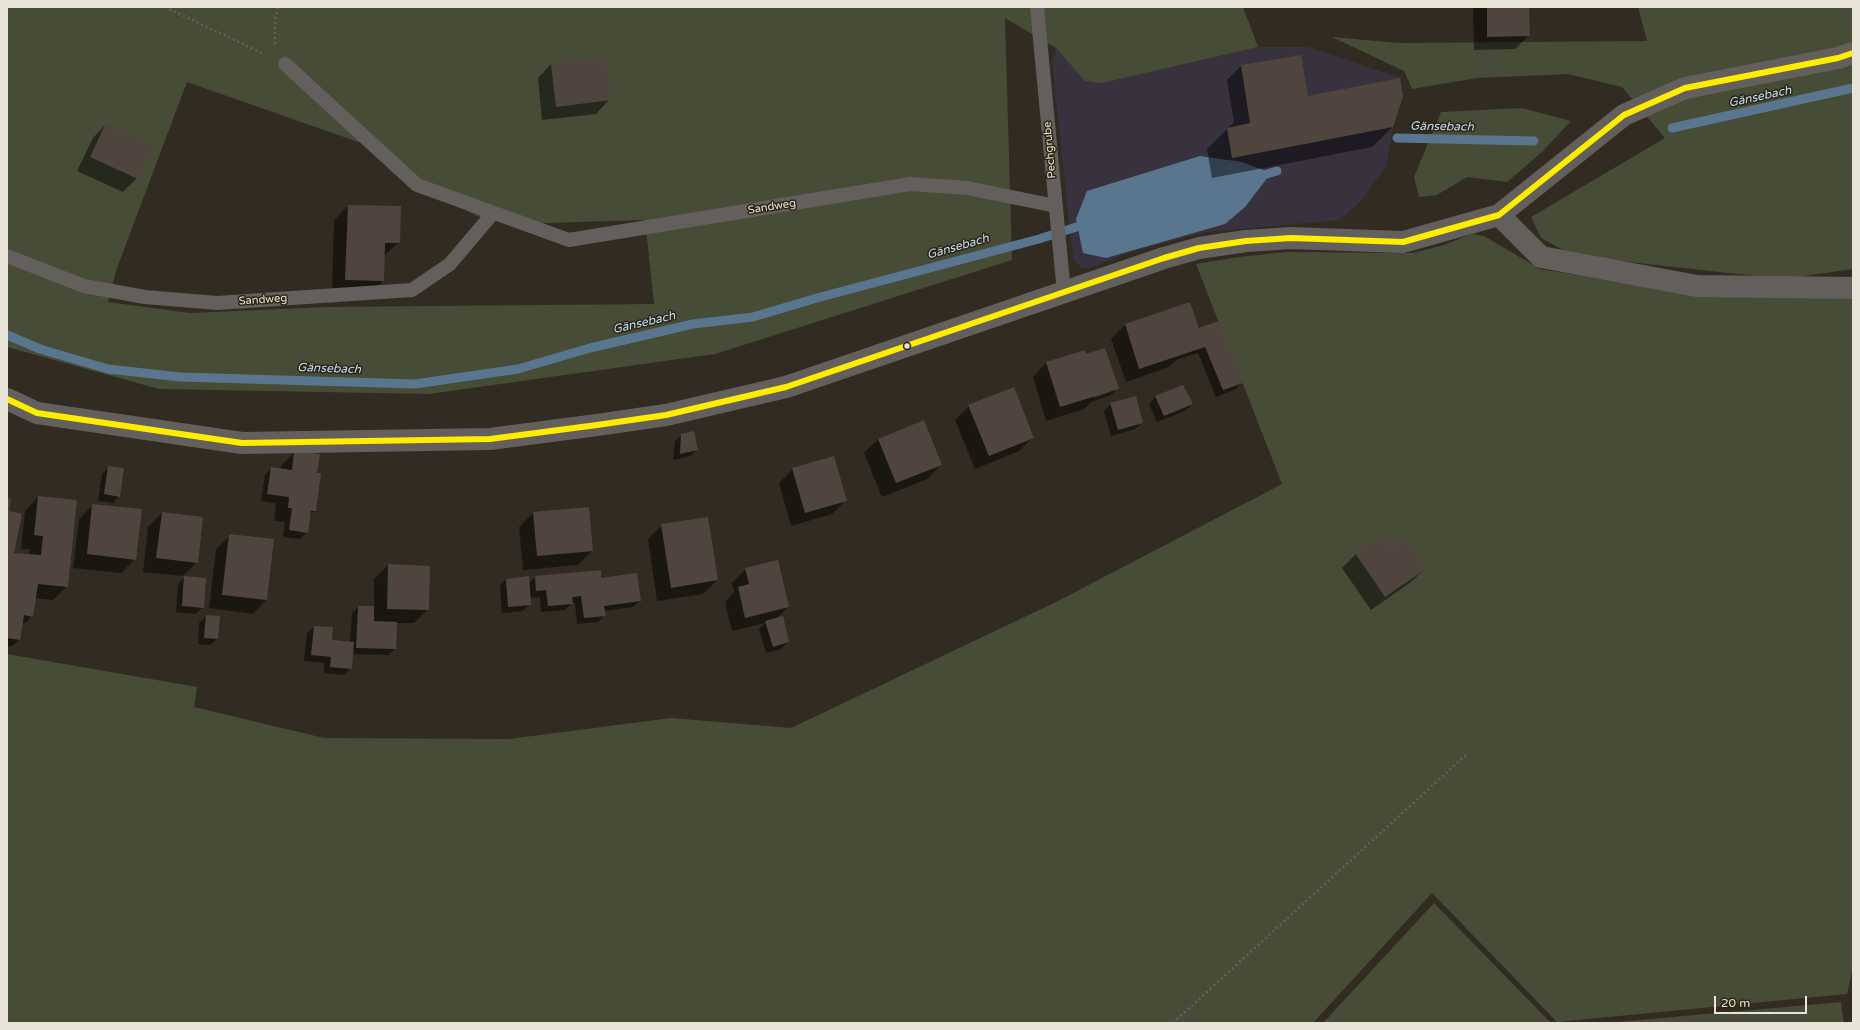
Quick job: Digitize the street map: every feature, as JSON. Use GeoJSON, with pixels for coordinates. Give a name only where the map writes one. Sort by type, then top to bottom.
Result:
{"type":"FeatureCollection","features":[{"type":"Feature","properties":{"kind":"street"},"geometry":{"type":"LineString","coordinates":[[7,399],[37,412],[242,443],[490,439],[666,415],[786,387],[1164,258],[1199,248],[1246,241],[1291,238],[1403,242],[1499,215],[1624,114],[1685,88],[1838,58],[1853,52]]}},
{"type":"Feature","properties":{"kind":"street"},"geometry":{"type":"LineString","coordinates":[[1499,215],[1541,257],[1697,286],[1853,288]]}},
{"type":"Feature","properties":{"kind":"lane","name":"Pechgrube"},"geometry":{"type":"LineString","coordinates":[[1037,7],[1064,293]]}},
{"type":"Feature","properties":{"kind":"lane","name":"Sandweg"},"geometry":{"type":"LineString","coordinates":[[285,64],[417,185],[569,240],[910,184],[967,188],[1056,206]]}},
{"type":"Feature","properties":{"kind":"lane","name":"Sandweg"},"geometry":{"type":"LineString","coordinates":[[7,256],[84,286],[145,297],[217,303],[412,290],[450,264],[493,212]]}},
{"type":"Feature","properties":{"kind":"path"},"geometry":{"type":"LineString","coordinates":[[164,7],[285,64]]}},
{"type":"Feature","properties":{"kind":"path"},"geometry":{"type":"LineString","coordinates":[[278,7],[275,20],[275,44],[285,64]]}},
{"type":"Feature","properties":{"kind":"path"},"geometry":{"type":"LineString","coordinates":[[1173,1023],[1198,1002],[1375,836],[1468,752]]}},
{"type":"Feature","properties":{"kind":"shaded area"},"geometry":{"type":"Polygon","coordinates":[[[1258,47],[1308,47],[1400,78],[1403,96],[1393,127],[1386,167],[1361,201],[1340,220],[1206,232],[1130,252],[1087,269],[1081,268],[1073,258],[1052,62],[1056,48],[1085,81],[1102,83],[1258,47]]]}},
{"type":"Feature","properties":{"kind":"green space"},"geometry":{"type":"Polygon","coordinates":[[[7,7],[1243,7],[1258,47],[1102,83],[1085,81],[1056,48],[1005,18],[1012,260],[715,354],[429,394],[159,389],[7,347],[7,7]],[[187,82],[116,271],[108,302],[190,313],[325,307],[654,304],[645,220],[544,223],[479,217],[407,180],[361,143],[187,82]]]}},
{"type":"Feature","properties":{"kind":"green space"},"geometry":{"type":"Polygon","coordinates":[[[1638,7],[1853,7],[1853,269],[1783,279],[1574,256],[1541,238],[1531,217],[1665,138],[1622,87],[1568,74],[1477,78],[1412,89],[1404,71],[1332,37],[1399,43],[1647,41],[1638,7]]]}},
{"type":"Feature","properties":{"kind":"green space"},"geometry":{"type":"Polygon","coordinates":[[[1522,108],[1571,121],[1542,152],[1507,182],[1467,177],[1437,195],[1419,197],[1414,177],[1441,112],[1522,108]]]}},
{"type":"Feature","properties":{"kind":"green space"},"geometry":{"type":"Polygon","coordinates":[[[1472,234],[1484,236],[1540,269],[1620,282],[1853,298],[1853,967],[1847,994],[1557,1022],[1432,893],[1313,1023],[7,1023],[7,654],[197,687],[194,707],[324,738],[509,739],[671,718],[791,728],[1056,602],[1282,484],[1196,264],[1239,257],[1286,252],[1413,253],[1444,245],[1472,234]]]}},
{"type":"Feature","properties":{"kind":"green space"},"geometry":{"type":"Polygon","coordinates":[[[1434,903],[1551,1023],[1323,1023],[1434,903]]]}},
{"type":"Feature","properties":{"kind":"green space"},"geometry":{"type":"Polygon","coordinates":[[[1841,1002],[1844,1023],[1606,1023],[1841,1002]]]}},
{"type":"Feature","properties":{"kind":"water"},"geometry":{"type":"Polygon","coordinates":[[[1200,156],[1242,162],[1271,173],[1245,207],[1225,224],[1106,258],[1083,253],[1076,219],[1087,191],[1200,156]]]}},
{"type":"Feature","properties":{"kind":"building"},"geometry":{"type":"Polygon","coordinates":[[[1487,7],[1529,7],[1530,36],[1487,37],[1487,7]]]}},
{"type":"Feature","properties":{"kind":"building"},"geometry":{"type":"Polygon","coordinates":[[[1301,55],[1308,96],[1400,78],[1403,96],[1393,127],[1232,158],[1227,128],[1250,123],[1241,65],[1301,55]]]}},
{"type":"Feature","properties":{"kind":"building"},"geometry":{"type":"Polygon","coordinates":[[[606,57],[611,100],[556,107],[551,64],[606,57]]]}},
{"type":"Feature","properties":{"kind":"building"},"geometry":{"type":"Polygon","coordinates":[[[106,123],[154,145],[138,179],[90,157],[106,123]]]}},
{"type":"Feature","properties":{"kind":"building"},"geometry":{"type":"Polygon","coordinates":[[[348,205],[401,206],[400,243],[385,243],[384,281],[345,280],[348,205]]]}},
{"type":"Feature","properties":{"kind":"building"},"geometry":{"type":"Polygon","coordinates":[[[1190,302],[1199,328],[1219,321],[1243,383],[1223,390],[1205,347],[1139,369],[1125,324],[1190,302]]]}},
{"type":"Feature","properties":{"kind":"building"},"geometry":{"type":"Polygon","coordinates":[[[1105,348],[1119,389],[1060,407],[1046,362],[1085,350],[1086,354],[1105,348]]]}},
{"type":"Feature","properties":{"kind":"building"},"geometry":{"type":"Polygon","coordinates":[[[1183,385],[1193,404],[1164,416],[1155,396],[1183,385]]]}},
{"type":"Feature","properties":{"kind":"building"},"geometry":{"type":"Polygon","coordinates":[[[1014,387],[1034,438],[989,456],[968,405],[1014,387]]]}},
{"type":"Feature","properties":{"kind":"building"},"geometry":{"type":"Polygon","coordinates":[[[1136,396],[1143,423],[1118,430],[1110,403],[1136,396]]]}},
{"type":"Feature","properties":{"kind":"building"},"geometry":{"type":"Polygon","coordinates":[[[924,420],[942,465],[896,483],[878,439],[924,420]]]}},
{"type":"Feature","properties":{"kind":"building"},"geometry":{"type":"Polygon","coordinates":[[[694,431],[698,450],[680,454],[681,434],[694,431]]]}},
{"type":"Feature","properties":{"kind":"building"},"geometry":{"type":"Polygon","coordinates":[[[294,451],[320,454],[317,473],[321,473],[316,511],[311,511],[308,533],[289,530],[292,508],[288,508],[289,497],[267,494],[271,467],[292,470],[294,451]]]}},
{"type":"Feature","properties":{"kind":"building"},"geometry":{"type":"Polygon","coordinates":[[[834,456],[847,501],[805,513],[792,468],[834,456]]]}},
{"type":"Feature","properties":{"kind":"building"},"geometry":{"type":"Polygon","coordinates":[[[108,466],[124,468],[120,497],[104,494],[108,466]]]}},
{"type":"Feature","properties":{"kind":"building"},"geometry":{"type":"Polygon","coordinates":[[[38,496],[77,500],[68,587],[38,584],[33,617],[24,615],[20,640],[7,638],[7,498],[11,499],[9,511],[22,514],[14,553],[41,555],[43,536],[34,535],[38,496]]]}},
{"type":"Feature","properties":{"kind":"building"},"geometry":{"type":"Polygon","coordinates":[[[92,504],[142,509],[136,560],[87,554],[92,504]]]}},
{"type":"Feature","properties":{"kind":"building"},"geometry":{"type":"Polygon","coordinates":[[[589,507],[593,551],[537,556],[533,512],[589,507]]]}},
{"type":"Feature","properties":{"kind":"building"},"geometry":{"type":"Polygon","coordinates":[[[162,512],[203,517],[198,563],[156,558],[162,512]]]}},
{"type":"Feature","properties":{"kind":"building"},"geometry":{"type":"Polygon","coordinates":[[[708,517],[718,580],[671,588],[661,524],[708,517]]]}},
{"type":"Feature","properties":{"kind":"building"},"geometry":{"type":"Polygon","coordinates":[[[229,534],[274,539],[267,600],[222,595],[229,534]]]}},
{"type":"Feature","properties":{"kind":"building"},"geometry":{"type":"Polygon","coordinates":[[[1384,534],[1391,546],[1405,536],[1426,569],[1385,597],[1355,553],[1384,534]]]}},
{"type":"Feature","properties":{"kind":"building"},"geometry":{"type":"Polygon","coordinates":[[[778,560],[789,607],[745,618],[738,587],[749,584],[745,568],[778,560]]]}},
{"type":"Feature","properties":{"kind":"building"},"geometry":{"type":"Polygon","coordinates":[[[388,564],[430,566],[429,610],[387,609],[388,564]]]}},
{"type":"Feature","properties":{"kind":"building"},"geometry":{"type":"Polygon","coordinates":[[[601,570],[601,578],[637,573],[641,601],[604,606],[606,616],[584,618],[581,596],[572,597],[573,604],[548,606],[546,590],[536,591],[535,576],[601,570]]]}},
{"type":"Feature","properties":{"kind":"building"},"geometry":{"type":"Polygon","coordinates":[[[184,576],[206,578],[204,608],[182,606],[184,576]]]}},
{"type":"Feature","properties":{"kind":"building"},"geometry":{"type":"Polygon","coordinates":[[[529,576],[531,605],[508,607],[506,579],[529,576]]]}},
{"type":"Feature","properties":{"kind":"building"},"geometry":{"type":"Polygon","coordinates":[[[358,606],[374,606],[374,621],[397,622],[396,649],[356,648],[358,606]]]}},
{"type":"Feature","properties":{"kind":"building"},"geometry":{"type":"Polygon","coordinates":[[[206,615],[220,616],[218,639],[204,638],[206,615]]]}},
{"type":"Feature","properties":{"kind":"building"},"geometry":{"type":"Polygon","coordinates":[[[783,616],[789,642],[773,647],[765,621],[783,616]]]}},
{"type":"Feature","properties":{"kind":"building"},"geometry":{"type":"Polygon","coordinates":[[[314,626],[333,627],[332,640],[354,642],[352,669],[330,667],[331,657],[311,655],[314,626]]]}},
{"type":"Feature","properties":{"kind":"waterway","name":"Gänsebach"},"geometry":{"type":"LineString","coordinates":[[1672,128],[1853,88]]}},
{"type":"Feature","properties":{"kind":"waterway","name":"Gänsebach"},"geometry":{"type":"LineString","coordinates":[[1397,138],[1534,141]]}},
{"type":"Feature","properties":{"kind":"waterway","name":"Gänsebach"},"geometry":{"type":"LineString","coordinates":[[1260,176],[1277,171]]}},
{"type":"Feature","properties":{"kind":"waterway","name":"Gänsebach"},"geometry":{"type":"LineString","coordinates":[[7,335],[40,349],[108,369],[180,377],[415,384],[518,369],[590,348],[693,324],[753,317],[817,298],[1039,239],[1089,223]]}},
{"type":"Feature","properties":{"kind":"transit line"},"geometry":{"type":"LineString","coordinates":[[7,399],[37,413],[242,443],[490,439],[666,415],[786,387],[1164,258],[1199,248],[1246,241],[1291,238],[1403,242],[1499,215],[1624,115],[1685,88],[1838,58],[1853,53]]}}]}
